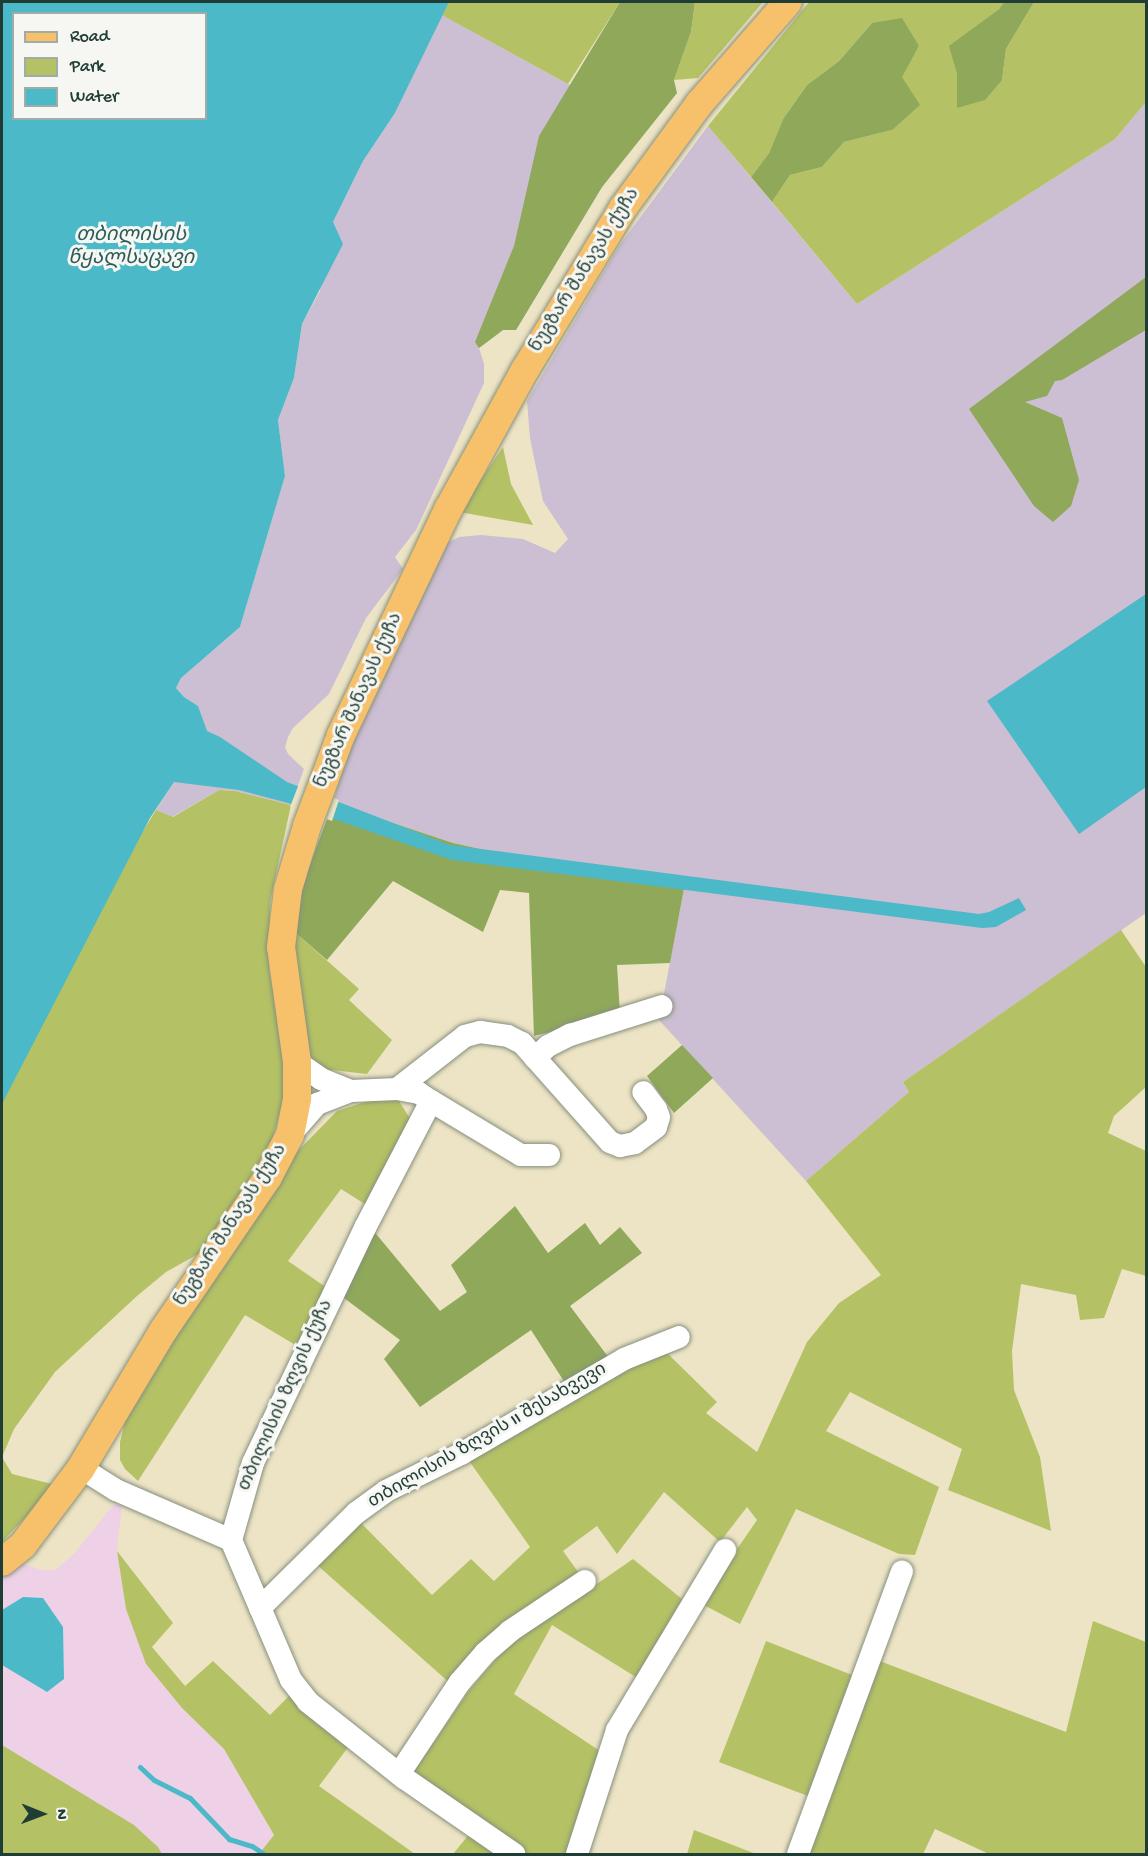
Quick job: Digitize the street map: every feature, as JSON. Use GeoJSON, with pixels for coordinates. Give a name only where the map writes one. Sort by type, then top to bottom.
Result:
{"type":"FeatureCollection","features":[{"type":"Feature","properties":{"kind":"main road","name":"ნუგზარ შანავას ქუჩა"},"geometry":{"type":"LineString","coordinates":[[2,1562],[24,1545],[81,1468],[164,1331],[268,1177],[290,1135],[297,1098],[297,1062],[281,947],[288,889],[307,826],[341,735],[449,508],[566,300],[623,208],[699,104],[788,2]]}},
{"type":"Feature","properties":{"kind":"street"},"geometry":{"type":"LineString","coordinates":[[535,1058],[548,1046],[570,1035],[662,1006]]}},
{"type":"Feature","properties":{"kind":"street"},"geometry":{"type":"LineString","coordinates":[[397,1089],[465,1036],[480,1032],[508,1036],[522,1043],[610,1142],[620,1146],[635,1143],[656,1127],[659,1117],[643,1092]]}},
{"type":"Feature","properties":{"kind":"street"},"geometry":{"type":"LineString","coordinates":[[297,1062],[321,1079],[351,1091]]}},
{"type":"Feature","properties":{"kind":"street"},"geometry":{"type":"LineString","coordinates":[[290,1135],[317,1104],[351,1091],[397,1089],[419,1093],[521,1155],[549,1155]]}},
{"type":"Feature","properties":{"kind":"street","name":"თბილისის ზღვის ქუჩა"},"geometry":{"type":"LineString","coordinates":[[231,1540],[253,1463],[350,1260],[431,1101]]}},
{"type":"Feature","properties":{"kind":"street","name":"თბილისის ზღვის II შესახვევი"},"geometry":{"type":"LineString","coordinates":[[260,1608],[356,1513],[386,1491],[461,1454],[624,1359],[679,1337]]}},
{"type":"Feature","properties":{"kind":"street"},"geometry":{"type":"LineString","coordinates":[[81,1468],[116,1490],[231,1540],[291,1680],[308,1702],[399,1774],[514,1854]]}},
{"type":"Feature","properties":{"kind":"street"},"geometry":{"type":"LineString","coordinates":[[577,1854],[617,1730],[726,1550]]}},
{"type":"Feature","properties":{"kind":"street"},"geometry":{"type":"LineString","coordinates":[[798,1854],[902,1572]]}},
{"type":"Feature","properties":{"kind":"street"},"geometry":{"type":"LineString","coordinates":[[399,1774],[460,1682],[485,1653],[510,1631],[585,1581]]}},
{"type":"Feature","properties":{"kind":"shaded area"},"geometry":{"type":"Polygon","coordinates":[[[442,15],[568,84],[602,95],[677,93],[602,187],[516,330],[503,330],[479,348],[484,364],[484,383],[416,530],[395,557],[403,569],[366,618],[329,694],[293,728],[288,737],[285,747],[288,754],[304,769],[291,805],[235,791],[219,790],[172,817],[156,810],[174,782],[198,706],[184,697],[176,688],[181,678],[240,627],[285,476],[278,420],[294,378],[302,324],[320,291],[333,222],[363,161],[395,113],[442,15]]]}},
{"type":"Feature","properties":{"kind":"shaded area"},"geometry":{"type":"Polygon","coordinates":[[[1146,102],[1146,913],[903,1082],[909,1092],[806,1181],[659,1020],[686,878],[485,850],[453,843],[333,803],[344,763],[443,545],[459,537],[481,535],[523,539],[555,553],[568,539],[543,501],[530,438],[527,401],[619,246],[708,126],[857,304],[1115,139],[1146,102]]]}},
{"type":"Feature","properties":{"kind":"shaded area"},"geometry":{"type":"Polygon","coordinates":[[[113,1505],[122,1505],[117,1551],[126,1609],[146,1664],[182,1708],[224,1749],[274,1835],[259,1854],[162,1854],[158,1847],[134,1825],[2,1745],[2,1665],[47,1692],[64,1679],[23,1597],[2,1610],[2,1575],[19,1562],[41,1570],[55,1570],[74,1554],[113,1505]]]}},
{"type":"Feature","properties":{"kind":"green space"},"geometry":{"type":"Polygon","coordinates":[[[449,2],[620,2],[568,84],[442,15],[449,2]]]}},
{"type":"Feature","properties":{"kind":"green space"},"geometry":{"type":"Polygon","coordinates":[[[620,2],[695,2],[691,32],[674,80],[677,93],[602,187],[516,330],[503,330],[479,348],[475,342],[514,246],[539,136],[620,2]]]}},
{"type":"Feature","properties":{"kind":"green space"},"geometry":{"type":"Polygon","coordinates":[[[695,2],[763,2],[698,78],[674,80],[691,32],[695,2]]]}},
{"type":"Feature","properties":{"kind":"green space"},"geometry":{"type":"Polygon","coordinates":[[[809,2],[1004,2],[999,9],[950,46],[957,74],[957,108],[1002,80],[1006,49],[1034,2],[1146,2],[1146,102],[1115,139],[857,304],[772,202],[790,175],[822,167],[844,142],[892,130],[901,77],[919,46],[872,23],[839,61],[807,85],[783,119],[769,153],[751,177],[708,126],[809,2]]]}},
{"type":"Feature","properties":{"kind":"green space"},"geometry":{"type":"Polygon","coordinates":[[[1004,2],[1034,2],[1006,49],[1002,80],[985,100],[957,108],[957,74],[949,46],[999,9],[1004,2]]]}},
{"type":"Feature","properties":{"kind":"green space"},"geometry":{"type":"Polygon","coordinates":[[[902,18],[919,46],[902,77],[920,105],[892,130],[844,142],[822,167],[790,175],[772,202],[751,177],[769,153],[783,119],[807,85],[839,61],[872,23],[902,18]]]}},
{"type":"Feature","properties":{"kind":"green space"},"geometry":{"type":"Polygon","coordinates":[[[1146,277],[1146,330],[1062,380],[1055,381],[1047,396],[1025,402],[1062,418],[1079,480],[1071,506],[1053,522],[1034,506],[969,409],[1146,277]]]}},
{"type":"Feature","properties":{"kind":"green space"},"geometry":{"type":"Polygon","coordinates":[[[503,447],[511,484],[533,525],[459,512],[503,447]]]}},
{"type":"Feature","properties":{"kind":"green space"},"geometry":{"type":"Polygon","coordinates":[[[219,790],[235,791],[291,805],[270,902],[269,969],[284,1053],[283,1102],[272,1140],[209,1248],[166,1272],[55,1372],[14,1429],[2,1457],[2,1104],[8,1050],[156,810],[173,817],[219,790]]]}},
{"type":"Feature","properties":{"kind":"green space"},"geometry":{"type":"Polygon","coordinates":[[[333,803],[453,843],[485,850],[686,878],[670,963],[617,965],[620,1014],[534,1036],[529,893],[500,890],[483,932],[393,881],[327,960],[297,934],[293,910],[333,803]]]}},
{"type":"Feature","properties":{"kind":"green space"},"geometry":{"type":"Polygon","coordinates":[[[1121,930],[1146,967],[1146,1087],[1114,1116],[1108,1133],[1146,1151],[1146,1276],[1122,1269],[1104,1318],[1080,1320],[1076,1295],[1021,1284],[1012,1351],[1014,1390],[1040,1457],[1051,1531],[948,1490],[962,1449],[850,1392],[826,1431],[939,1487],[915,1555],[899,1554],[796,1509],[740,1624],[700,1603],[757,1520],[747,1507],[720,1542],[664,1492],[617,1554],[597,1526],[563,1551],[581,1576],[452,1685],[316,1564],[358,1520],[432,1595],[471,1559],[494,1581],[530,1547],[467,1458],[663,1349],[717,1402],[706,1413],[757,1452],[807,1342],[839,1303],[881,1275],[806,1181],[909,1092],[903,1082],[1121,930]]]}},
{"type":"Feature","properties":{"kind":"green space"},"geometry":{"type":"Polygon","coordinates":[[[297,934],[359,989],[349,1000],[392,1040],[367,1074],[323,1069],[310,1062],[292,967],[297,934]]]}},
{"type":"Feature","properties":{"kind":"green space"},"geometry":{"type":"Polygon","coordinates":[[[682,1045],[713,1078],[674,1113],[647,1076],[682,1045]]]}},
{"type":"Feature","properties":{"kind":"green space"},"geometry":{"type":"Polygon","coordinates":[[[380,1097],[399,1101],[409,1117],[410,1131],[368,1206],[341,1189],[288,1261],[330,1290],[302,1349],[245,1315],[138,1481],[125,1469],[120,1460],[120,1442],[130,1401],[291,1158],[337,1111],[380,1097]]]}},
{"type":"Feature","properties":{"kind":"green space"},"geometry":{"type":"Polygon","coordinates":[[[515,1206],[548,1253],[585,1223],[600,1245],[620,1227],[642,1253],[570,1306],[609,1358],[567,1386],[531,1330],[420,1407],[384,1359],[400,1340],[340,1295],[372,1229],[440,1311],[467,1292],[451,1265],[515,1206]]]}},
{"type":"Feature","properties":{"kind":"green space"},"geometry":{"type":"Polygon","coordinates":[[[2,1457],[12,1474],[56,1485],[2,1542],[2,1457]]]}},
{"type":"Feature","properties":{"kind":"green space"},"geometry":{"type":"Polygon","coordinates":[[[117,1551],[173,1623],[152,1647],[185,1686],[213,1661],[270,1715],[293,1692],[349,1746],[319,1786],[415,1854],[259,1854],[274,1835],[224,1749],[182,1708],[146,1664],[126,1609],[117,1551]]]}},
{"type":"Feature","properties":{"kind":"green space"},"geometry":{"type":"Polygon","coordinates":[[[633,1559],[682,1599],[639,1679],[552,1625],[514,1694],[603,1753],[572,1854],[526,1854],[413,1773],[468,1692],[507,1646],[633,1559]]]}},
{"type":"Feature","properties":{"kind":"green space"},"geometry":{"type":"Polygon","coordinates":[[[1093,1621],[1146,1642],[1146,1854],[989,1854],[935,1829],[923,1854],[805,1854],[877,1660],[1066,1732],[1093,1621]]]}},
{"type":"Feature","properties":{"kind":"green space"},"geometry":{"type":"Polygon","coordinates":[[[766,1641],[857,1677],[813,1798],[719,1762],[766,1641]]]}},
{"type":"Feature","properties":{"kind":"green space"},"geometry":{"type":"Polygon","coordinates":[[[2,1745],[134,1825],[158,1847],[162,1854],[2,1854],[2,1745]]]}},
{"type":"Feature","properties":{"kind":"green space"},"geometry":{"type":"Polygon","coordinates":[[[694,1830],[756,1854],[687,1854],[694,1830]]]}},
{"type":"Feature","properties":{"kind":"green space"},"geometry":{"type":"Polygon","coordinates":[[[471,1832],[502,1854],[453,1854],[471,1832]]]}},
{"type":"Feature","properties":{"kind":"water","name":"თბილისის წყალსაცავი"},"geometry":{"type":"Polygon","coordinates":[[[2,2],[449,2],[395,113],[363,161],[333,222],[343,244],[302,324],[294,378],[278,420],[285,476],[240,627],[181,678],[176,688],[184,697],[198,706],[207,731],[220,737],[287,782],[450,845],[979,914],[989,912],[1019,898],[1026,910],[996,927],[982,928],[452,860],[288,803],[239,790],[174,782],[150,818],[2,1104],[2,2]]]}},
{"type":"Feature","properties":{"kind":"water"},"geometry":{"type":"Polygon","coordinates":[[[1146,594],[1146,787],[1079,834],[987,701],[1146,594]]]}},
{"type":"Feature","properties":{"kind":"water"},"geometry":{"type":"Polygon","coordinates":[[[23,1597],[43,1598],[63,1627],[64,1679],[47,1692],[2,1665],[2,1610],[23,1597]]]}},
{"type":"Feature","properties":{"kind":"pier"},"geometry":{"type":"Polygon","coordinates":[[[299,784],[339,800],[332,821],[290,807],[299,784]]]}},
{"type":"Feature","properties":{"kind":"waterway"},"geometry":{"type":"LineString","coordinates":[[140,1767],[154,1780],[190,1798],[229,1839],[252,1846],[264,1854]]}}]}
